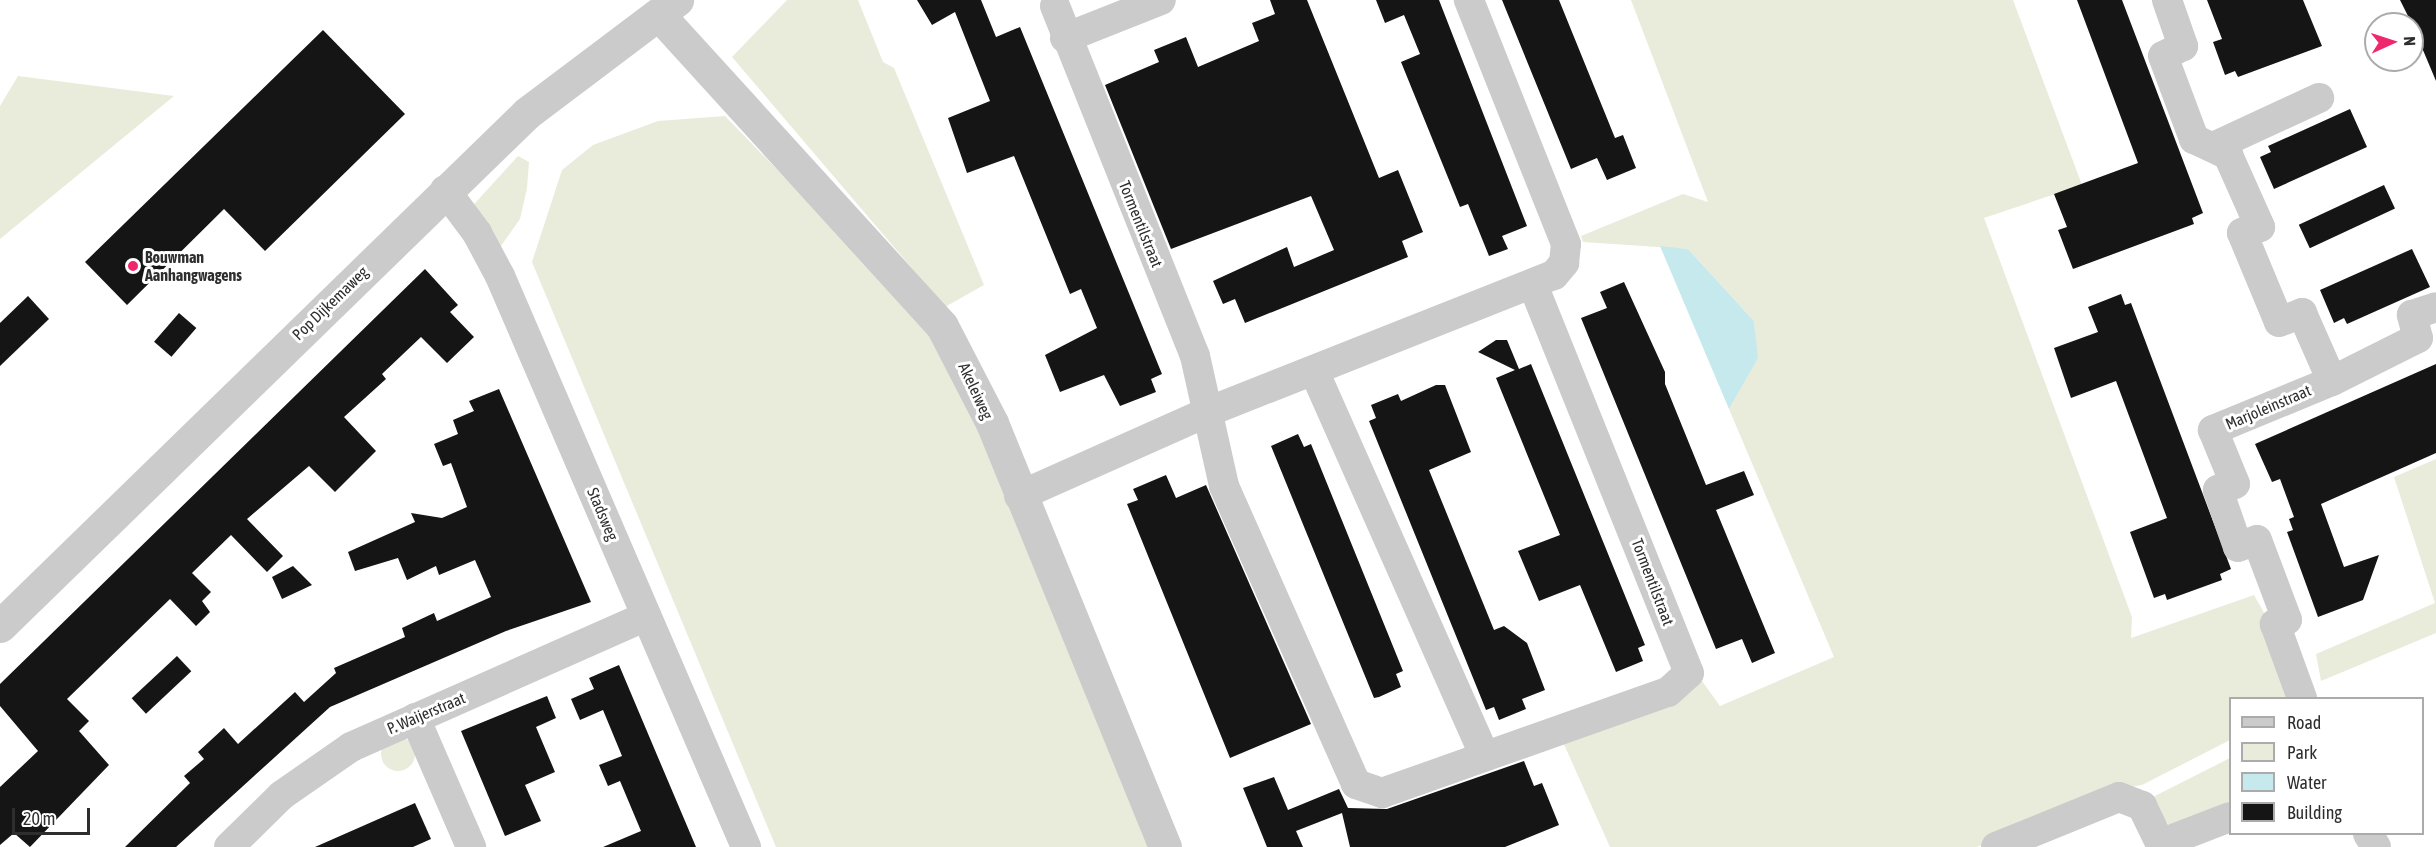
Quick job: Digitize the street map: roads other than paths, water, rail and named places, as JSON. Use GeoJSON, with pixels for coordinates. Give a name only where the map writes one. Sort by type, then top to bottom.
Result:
{"type":"FeatureCollection","features":[{"type":"Feature","properties":{"kind":"street"},"geometry":{"type":"LineString","coordinates":[[1065,38],[1161,0]]}},
{"type":"Feature","properties":{"kind":"street"},"geometry":{"type":"LineString","coordinates":[[1019,496],[1210,411],[1315,373],[1533,285],[1564,263],[1566,244],[1469,0]]}},
{"type":"Feature","properties":{"kind":"street","name":"Marjoleinstraat"},"geometry":{"type":"LineString","coordinates":[[2166,0],[2183,46],[2163,56],[2194,139],[2228,154],[2260,227],[2242,233],[2279,322],[2302,313],[2332,381]]}},
{"type":"Feature","properties":{"kind":"street","name":"Tormentilstraat"},"geometry":{"type":"LineString","coordinates":[[1054,6],[1195,356],[1210,411],[1224,486],[1356,784],[1382,793],[1668,692],[1689,673],[1533,285]]}},
{"type":"Feature","properties":{"kind":"street","name":"Pop Dijkemaweg"},"geometry":{"type":"LineString","coordinates":[[0,626],[445,190],[527,113],[668,8]]}},
{"type":"Feature","properties":{"kind":"street","name":"Akeleiweg"},"geometry":{"type":"LineString","coordinates":[[668,8],[942,326],[983,405],[1165,847]]}},
{"type":"Feature","properties":{"kind":"street"},"geometry":{"type":"LineString","coordinates":[[2213,147],[2319,98]]}},
{"type":"Feature","properties":{"kind":"street","name":"Stadsweg"},"geometry":{"type":"LineString","coordinates":[[445,190],[477,233],[500,276],[746,847]]}},
{"type":"Feature","properties":{"kind":"street","name":"Marjoleinstraat"},"geometry":{"type":"LineString","coordinates":[[2301,697],[2275,624],[2287,620],[2258,540],[2238,547],[2218,490],[2235,484],[2213,430],[2332,381],[2418,338],[2412,315],[2436,307]]}},
{"type":"Feature","properties":{"kind":"street"},"geometry":{"type":"LineString","coordinates":[[1315,373],[1485,756]]}},
{"type":"Feature","properties":{"kind":"street","name":"P. Waijerstraat"},"geometry":{"type":"LineString","coordinates":[[229,847],[318,769],[351,747],[646,616]]}},
{"type":"Feature","properties":{"kind":"street"},"geometry":{"type":"LineString","coordinates":[[415,718],[471,847]]}},
{"type":"Feature","properties":{"kind":"street"},"geometry":{"type":"LineString","coordinates":[[1996,847],[2119,797],[2142,806],[2161,845],[2229,818]]}},
{"type":"Feature","properties":{"kind":"water"},"geometry":{"type":"Polygon","coordinates":[[[1660,246],[1688,249],[1754,321],[1758,358],[1729,409],[1660,246]]]}},
{"type":"Feature","properties":{"kind":"place","name":"Bouwman Aanhangwagens"},"geometry":{"type":"Point","coordinates":[133,266]}}]}
